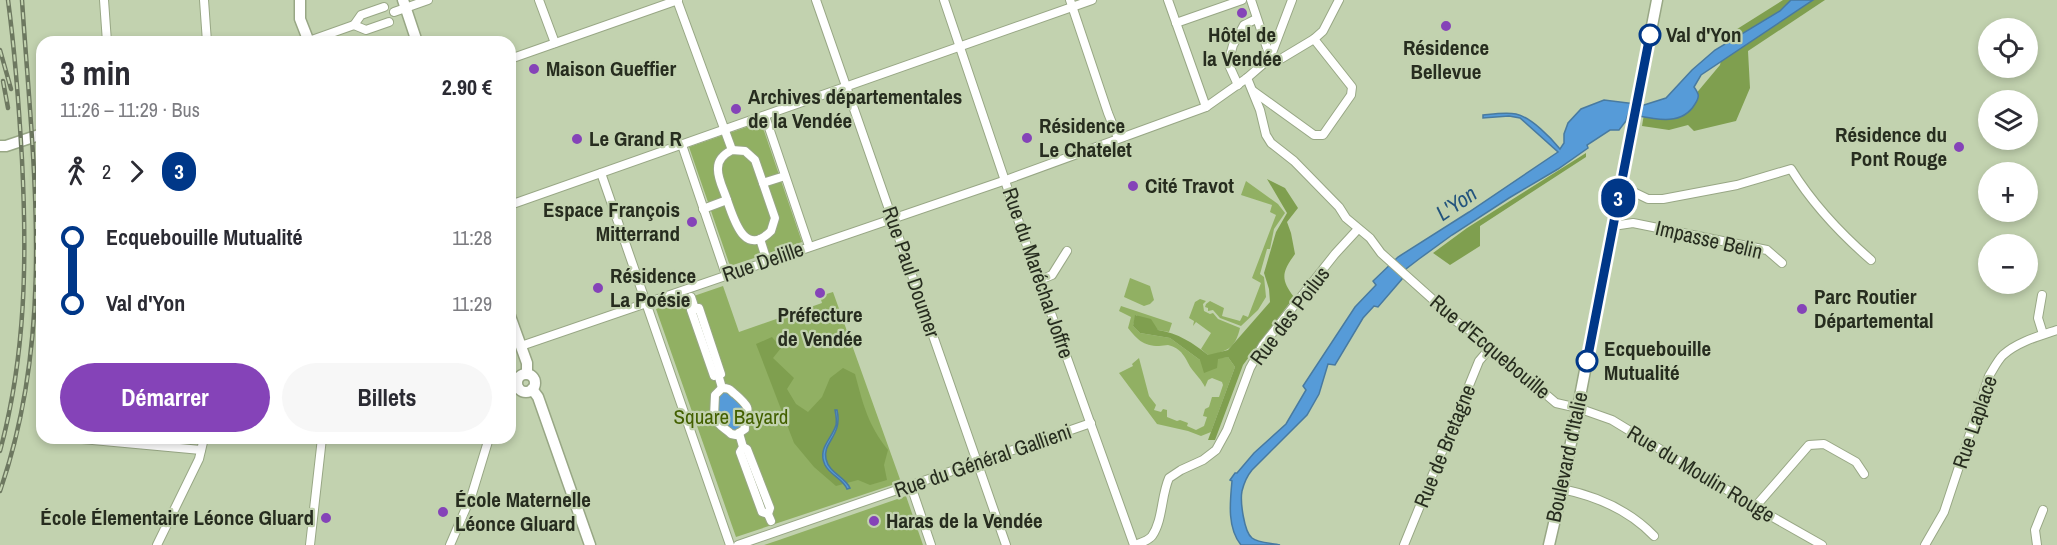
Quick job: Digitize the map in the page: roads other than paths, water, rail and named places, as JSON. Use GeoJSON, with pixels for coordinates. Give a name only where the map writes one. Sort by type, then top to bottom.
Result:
{"type":"FeatureCollection","features":[{"type":"Feature","properties":{"kind":"main road"},"geometry":{"type":"LineString","coordinates":[[300,0],[300,19],[306,36]]}},
{"type":"Feature","properties":{"kind":"main road","name":"Boulevard d'Italie"},"geometry":{"type":"LineString","coordinates":[[1549,545],[1562,489],[1657,0]]}},
{"type":"Feature","properties":{"kind":"main road"},"geometry":{"type":"LineString","coordinates":[[404,4],[415,36]]}},
{"type":"Feature","properties":{"kind":"main road"},"geometry":{"type":"LineString","coordinates":[[300,36],[303,29]]}},
{"type":"Feature","properties":{"kind":"main road"},"geometry":{"type":"LineString","coordinates":[[0,146],[36,136]]}},
{"type":"Feature","properties":{"kind":"main road"},"geometry":{"type":"LineString","coordinates":[[516,332],[527,363],[527,374]]}},
{"type":"Feature","properties":{"kind":"main road"},"geometry":{"type":"LineString","coordinates":[[516,385],[519,378],[527,374]]}},
{"type":"Feature","properties":{"kind":"main road"},"geometry":{"type":"LineString","coordinates":[[527,374],[531,375],[535,382],[532,389]]}},
{"type":"Feature","properties":{"kind":"main road"},"geometry":{"type":"LineString","coordinates":[[516,389],[532,389]]}},
{"type":"Feature","properties":{"kind":"main road"},"geometry":{"type":"LineString","coordinates":[[532,389],[538,397],[590,545]]}},
{"type":"Feature","properties":{"kind":"street"},"geometry":{"type":"LineString","coordinates":[[104,0],[107,36]]}},
{"type":"Feature","properties":{"kind":"street"},"geometry":{"type":"LineString","coordinates":[[204,0],[207,36]]}},
{"type":"Feature","properties":{"kind":"street"},"geometry":{"type":"LineString","coordinates":[[394,12],[404,4],[428,0]]}},
{"type":"Feature","properties":{"kind":"street"},"geometry":{"type":"LineString","coordinates":[[540,0],[555,44]]}},
{"type":"Feature","properties":{"kind":"street"},"geometry":{"type":"LineString","coordinates":[[516,57],[678,0],[732,150]]}},
{"type":"Feature","properties":{"kind":"street","name":"Rue Paul Doumer"},"geometry":{"type":"LineString","coordinates":[[816,0],[1006,545]]}},
{"type":"Feature","properties":{"kind":"street","name":"Rue du Maréchal Joffre"},"geometry":{"type":"LineString","coordinates":[[944,0],[1134,545]]}},
{"type":"Feature","properties":{"kind":"street"},"geometry":{"type":"LineString","coordinates":[[516,203],[846,88],[1071,4],[1092,0]]}},
{"type":"Feature","properties":{"kind":"street"},"geometry":{"type":"LineString","coordinates":[[1168,0],[1206,107]]}},
{"type":"Feature","properties":{"kind":"street"},"geometry":{"type":"LineString","coordinates":[[1176,23],[1242,0]]}},
{"type":"Feature","properties":{"kind":"street"},"geometry":{"type":"LineString","coordinates":[[1251,0],[1270,58]]}},
{"type":"Feature","properties":{"kind":"street"},"geometry":{"type":"LineString","coordinates":[[1270,58],[1292,0]]}},
{"type":"Feature","properties":{"kind":"street"},"geometry":{"type":"LineString","coordinates":[[1270,58],[1279,60],[1314,39],[1323,31],[1339,0]]}},
{"type":"Feature","properties":{"kind":"street"},"geometry":{"type":"LineString","coordinates":[[1071,4],[1108,113],[1119,138]]}},
{"type":"Feature","properties":{"kind":"street"},"geometry":{"type":"LineString","coordinates":[[323,36],[354,25],[361,15],[384,8]]}},
{"type":"Feature","properties":{"kind":"street"},"geometry":{"type":"LineString","coordinates":[[1238,85],[1228,63],[1233,45],[1244,25],[1256,19]]}},
{"type":"Feature","properties":{"kind":"street"},"geometry":{"type":"LineString","coordinates":[[354,25],[366,30],[389,22]]}},
{"type":"Feature","properties":{"kind":"street"},"geometry":{"type":"LineString","coordinates":[[1252,90],[1314,135],[1320,136],[1327,131],[1351,95],[1350,83],[1314,39]]}},
{"type":"Feature","properties":{"kind":"street","name":"Rue Delille"},"geometry":{"type":"LineString","coordinates":[[521,346],[1005,180],[1206,107],[1238,85],[1270,58]]}},
{"type":"Feature","properties":{"kind":"street"},"geometry":{"type":"LineString","coordinates":[[1247,78],[1260,110],[1266,135],[1271,143],[1294,161],[1358,229]]}},
{"type":"Feature","properties":{"kind":"street"},"geometry":{"type":"LineString","coordinates":[[1260,110],[1272,104]]}},
{"type":"Feature","properties":{"kind":"street"},"geometry":{"type":"LineString","coordinates":[[765,116],[809,246]]}},
{"type":"Feature","properties":{"kind":"street"},"geometry":{"type":"LineString","coordinates":[[682,145],[726,275]]}},
{"type":"Feature","properties":{"kind":"street"},"geometry":{"type":"LineString","coordinates":[[732,150],[745,151],[755,160],[775,218],[771,231],[760,239],[753,240],[740,234],[736,228],[717,171],[721,158],[732,150]]}},
{"type":"Feature","properties":{"kind":"street"},"geometry":{"type":"LineString","coordinates":[[1621,186],[1648,199],[1663,200],[1737,185],[1791,169],[1802,186],[1848,240],[1871,260]]}},
{"type":"Feature","properties":{"kind":"street"},"geometry":{"type":"LineString","coordinates":[[601,173],[730,545]]}},
{"type":"Feature","properties":{"kind":"street"},"geometry":{"type":"LineString","coordinates":[[763,183],[785,176]]}},
{"type":"Feature","properties":{"kind":"street"},"geometry":{"type":"LineString","coordinates":[[703,209],[727,200]]}},
{"type":"Feature","properties":{"kind":"street","name":"Impasse Belin"},"geometry":{"type":"LineString","coordinates":[[1616,208],[1633,223]]}},
{"type":"Feature","properties":{"kind":"street","name":"Impasse Belin"},"geometry":{"type":"LineString","coordinates":[[1613,226],[1633,223],[1767,250],[1782,263]]}},
{"type":"Feature","properties":{"kind":"street","name":"Rue d'Ecquebouille"},"geometry":{"type":"LineString","coordinates":[[1358,229],[1370,238],[1381,253],[1439,304],[1447,315],[1476,334],[1556,403],[1578,408]]}},
{"type":"Feature","properties":{"kind":"street","name":"Rue des Poilus"},"geometry":{"type":"LineString","coordinates":[[1134,545],[1152,536],[1169,478],[1203,460],[1216,450],[1227,430],[1250,368],[1263,345],[1335,254],[1358,229]]}},
{"type":"Feature","properties":{"kind":"street"},"geometry":{"type":"LineString","coordinates":[[760,239],[767,261]]}},
{"type":"Feature","properties":{"kind":"street"},"geometry":{"type":"LineString","coordinates":[[1041,280],[1052,275],[1067,251]]}},
{"type":"Feature","properties":{"kind":"street"},"geometry":{"type":"LineString","coordinates":[[2042,296],[2038,318],[2043,334]]}},
{"type":"Feature","properties":{"kind":"street"},"geometry":{"type":"LineString","coordinates":[[691,297],[695,309],[699,308],[721,374],[718,375],[722,388]]}},
{"type":"Feature","properties":{"kind":"street","name":"Rue Laplace"},"geometry":{"type":"LineString","coordinates":[[1925,545],[1944,512],[1992,371],[2003,355],[2022,342],[2057,330]]}},
{"type":"Feature","properties":{"kind":"street","name":"Rue de Bretagne"},"geometry":{"type":"LineString","coordinates":[[1404,545],[1479,362],[1490,348]]}},
{"type":"Feature","properties":{"kind":"street"},"geometry":{"type":"LineString","coordinates":[[722,388],[733,390],[747,405],[745,429],[739,435]]}},
{"type":"Feature","properties":{"kind":"street"},"geometry":{"type":"LineString","coordinates":[[722,388],[715,395],[714,417],[718,424],[728,429],[731,434],[739,435]]}},
{"type":"Feature","properties":{"kind":"street","name":"Rue du Moulin Rouge"},"geometry":{"type":"LineString","coordinates":[[1578,408],[1612,420],[1822,545]]}},
{"type":"Feature","properties":{"kind":"street","name":"Rue du Général Gallieni"},"geometry":{"type":"LineString","coordinates":[[738,545],[1091,423]]}},
{"type":"Feature","properties":{"kind":"street"},"geometry":{"type":"LineString","coordinates":[[739,435],[743,447],[747,449],[770,508],[769,518]]}},
{"type":"Feature","properties":{"kind":"street"},"geometry":{"type":"LineString","coordinates":[[136,444],[201,450]]}},
{"type":"Feature","properties":{"kind":"street"},"geometry":{"type":"LineString","coordinates":[[157,545],[194,469],[202,444]]}},
{"type":"Feature","properties":{"kind":"street"},"geometry":{"type":"LineString","coordinates":[[310,545],[321,444]]}},
{"type":"Feature","properties":{"kind":"street"},"geometry":{"type":"LineString","coordinates":[[450,545],[472,494],[487,444]]}},
{"type":"Feature","properties":{"kind":"street"},"geometry":{"type":"LineString","coordinates":[[1755,507],[1809,446],[1824,444],[1856,462],[1864,474]]}},
{"type":"Feature","properties":{"kind":"street"},"geometry":{"type":"LineString","coordinates":[[911,486],[932,545]]}},
{"type":"Feature","properties":{"kind":"street"},"geometry":{"type":"LineString","coordinates":[[1562,489],[1596,498],[1612,506],[1645,526],[1654,536]]}},
{"type":"Feature","properties":{"kind":"street"},"geometry":{"type":"LineString","coordinates":[[2037,545],[2035,530],[2043,510]]}},
{"type":"Feature","properties":{"kind":"water"},"geometry":{"type":"Polygon","coordinates":[[[1791,0],[1813,0],[1701,75],[1694,87],[1698,93],[1698,99],[1682,116],[1674,119],[1656,119],[1628,114],[1619,130],[1610,130],[1587,145],[1588,148],[1558,169],[1452,235],[1406,269],[1402,279],[1378,307],[1374,306],[1363,318],[1335,365],[1328,364],[1319,394],[1307,415],[1252,470],[1246,480],[1242,491],[1242,502],[1243,516],[1249,535],[1258,541],[1280,545],[1241,545],[1231,523],[1232,481],[1230,480],[1254,453],[1286,424],[1306,390],[1303,386],[1355,307],[1376,285],[1373,281],[1398,257],[1558,152],[1520,118],[1509,116],[1483,118],[1483,115],[1508,113],[1522,116],[1541,129],[1560,149],[1564,143],[1568,123],[1581,109],[1604,100],[1644,105],[1666,98],[1692,70],[1715,50],[1780,11],[1791,0]]]}},
{"type":"Feature","properties":{"kind":"water"},"geometry":{"type":"Polygon","coordinates":[[[727,391],[743,407],[741,428],[735,432],[727,427],[718,414],[719,394],[727,391]]]}},
{"type":"Feature","properties":{"kind":"water"},"geometry":{"type":"Polygon","coordinates":[[[835,410],[837,410],[837,426],[827,448],[826,459],[830,468],[848,484],[850,488],[847,489],[843,482],[827,468],[823,459],[824,449],[836,425],[835,410]]]}},
{"type":"Feature","properties":{"kind":"railway"},"geometry":{"type":"LineString","coordinates":[[0,451],[9,415],[20,343],[24,270],[21,140],[8,0]]}},
{"type":"Feature","properties":{"kind":"railway"},"geometry":{"type":"LineString","coordinates":[[0,491],[17,430],[29,370],[34,309],[35,186],[22,0]]}},
{"type":"Feature","properties":{"kind":"railway"},"geometry":{"type":"LineString","coordinates":[[0,50],[11,89]]}},
{"type":"Feature","properties":{"kind":"railway"},"geometry":{"type":"LineString","coordinates":[[3,81],[8,108]]}},
{"type":"Feature","properties":{"kind":"place","name":"Hôtel de la Vendée"},"geometry":{"type":"Point","coordinates":[1242,13]}},
{"type":"Feature","properties":{"kind":"place","name":"Résidence Bellevue"},"geometry":{"type":"Point","coordinates":[1446,26]}},
{"type":"Feature","properties":{"kind":"place","name":"Val d'Yon"},"geometry":{"type":"Point","coordinates":[1650,35]}},
{"type":"Feature","properties":{"kind":"place","name":"Maison Gueffier"},"geometry":{"type":"Point","coordinates":[534,69]}},
{"type":"Feature","properties":{"kind":"place","name":"Archives départementales de la Vendée"},"geometry":{"type":"Point","coordinates":[736,109]}},
{"type":"Feature","properties":{"kind":"place","name":"Résidence Le Chatelet"},"geometry":{"type":"Point","coordinates":[1027,138]}},
{"type":"Feature","properties":{"kind":"place","name":"Le Grand R"},"geometry":{"type":"Point","coordinates":[577,139]}},
{"type":"Feature","properties":{"kind":"place","name":"Résidence du Pont Rouge"},"geometry":{"type":"Point","coordinates":[1959,147]}},
{"type":"Feature","properties":{"kind":"place","name":"Cité Travot"},"geometry":{"type":"Point","coordinates":[1133,186]}},
{"type":"Feature","properties":{"kind":"place","name":"Espace François Mitterrand"},"geometry":{"type":"Point","coordinates":[692,222]}},
{"type":"Feature","properties":{"kind":"place","name":"Résidence La Poésie"},"geometry":{"type":"Point","coordinates":[598,288]}},
{"type":"Feature","properties":{"kind":"place","name":"Préfecture de Vendée"},"geometry":{"type":"Point","coordinates":[820,293]}},
{"type":"Feature","properties":{"kind":"place","name":"Parc Routier Départemental"},"geometry":{"type":"Point","coordinates":[1802,309]}},
{"type":"Feature","properties":{"kind":"place","name":"Ecquebouille Mutualité"},"geometry":{"type":"Point","coordinates":[1587,361]}},
{"type":"Feature","properties":{"kind":"place","name":"École Maternelle Léonce Gluard"},"geometry":{"type":"Point","coordinates":[443,512]}},
{"type":"Feature","properties":{"kind":"place","name":"École Élementaire Léonce Gluard"},"geometry":{"type":"Point","coordinates":[326,518]}},
{"type":"Feature","properties":{"kind":"place","name":"Haras de la Vendée"},"geometry":{"type":"Point","coordinates":[874,521]}},
{"type":"Feature","properties":{"kind":"water label","name":"L'Yon"},"geometry":{"type":"Point","coordinates":[1456,203]}},
{"type":"Feature","properties":{"kind":"park label","name":"Square Bayard"},"geometry":{"type":"Point","coordinates":[731,417]}}]}
